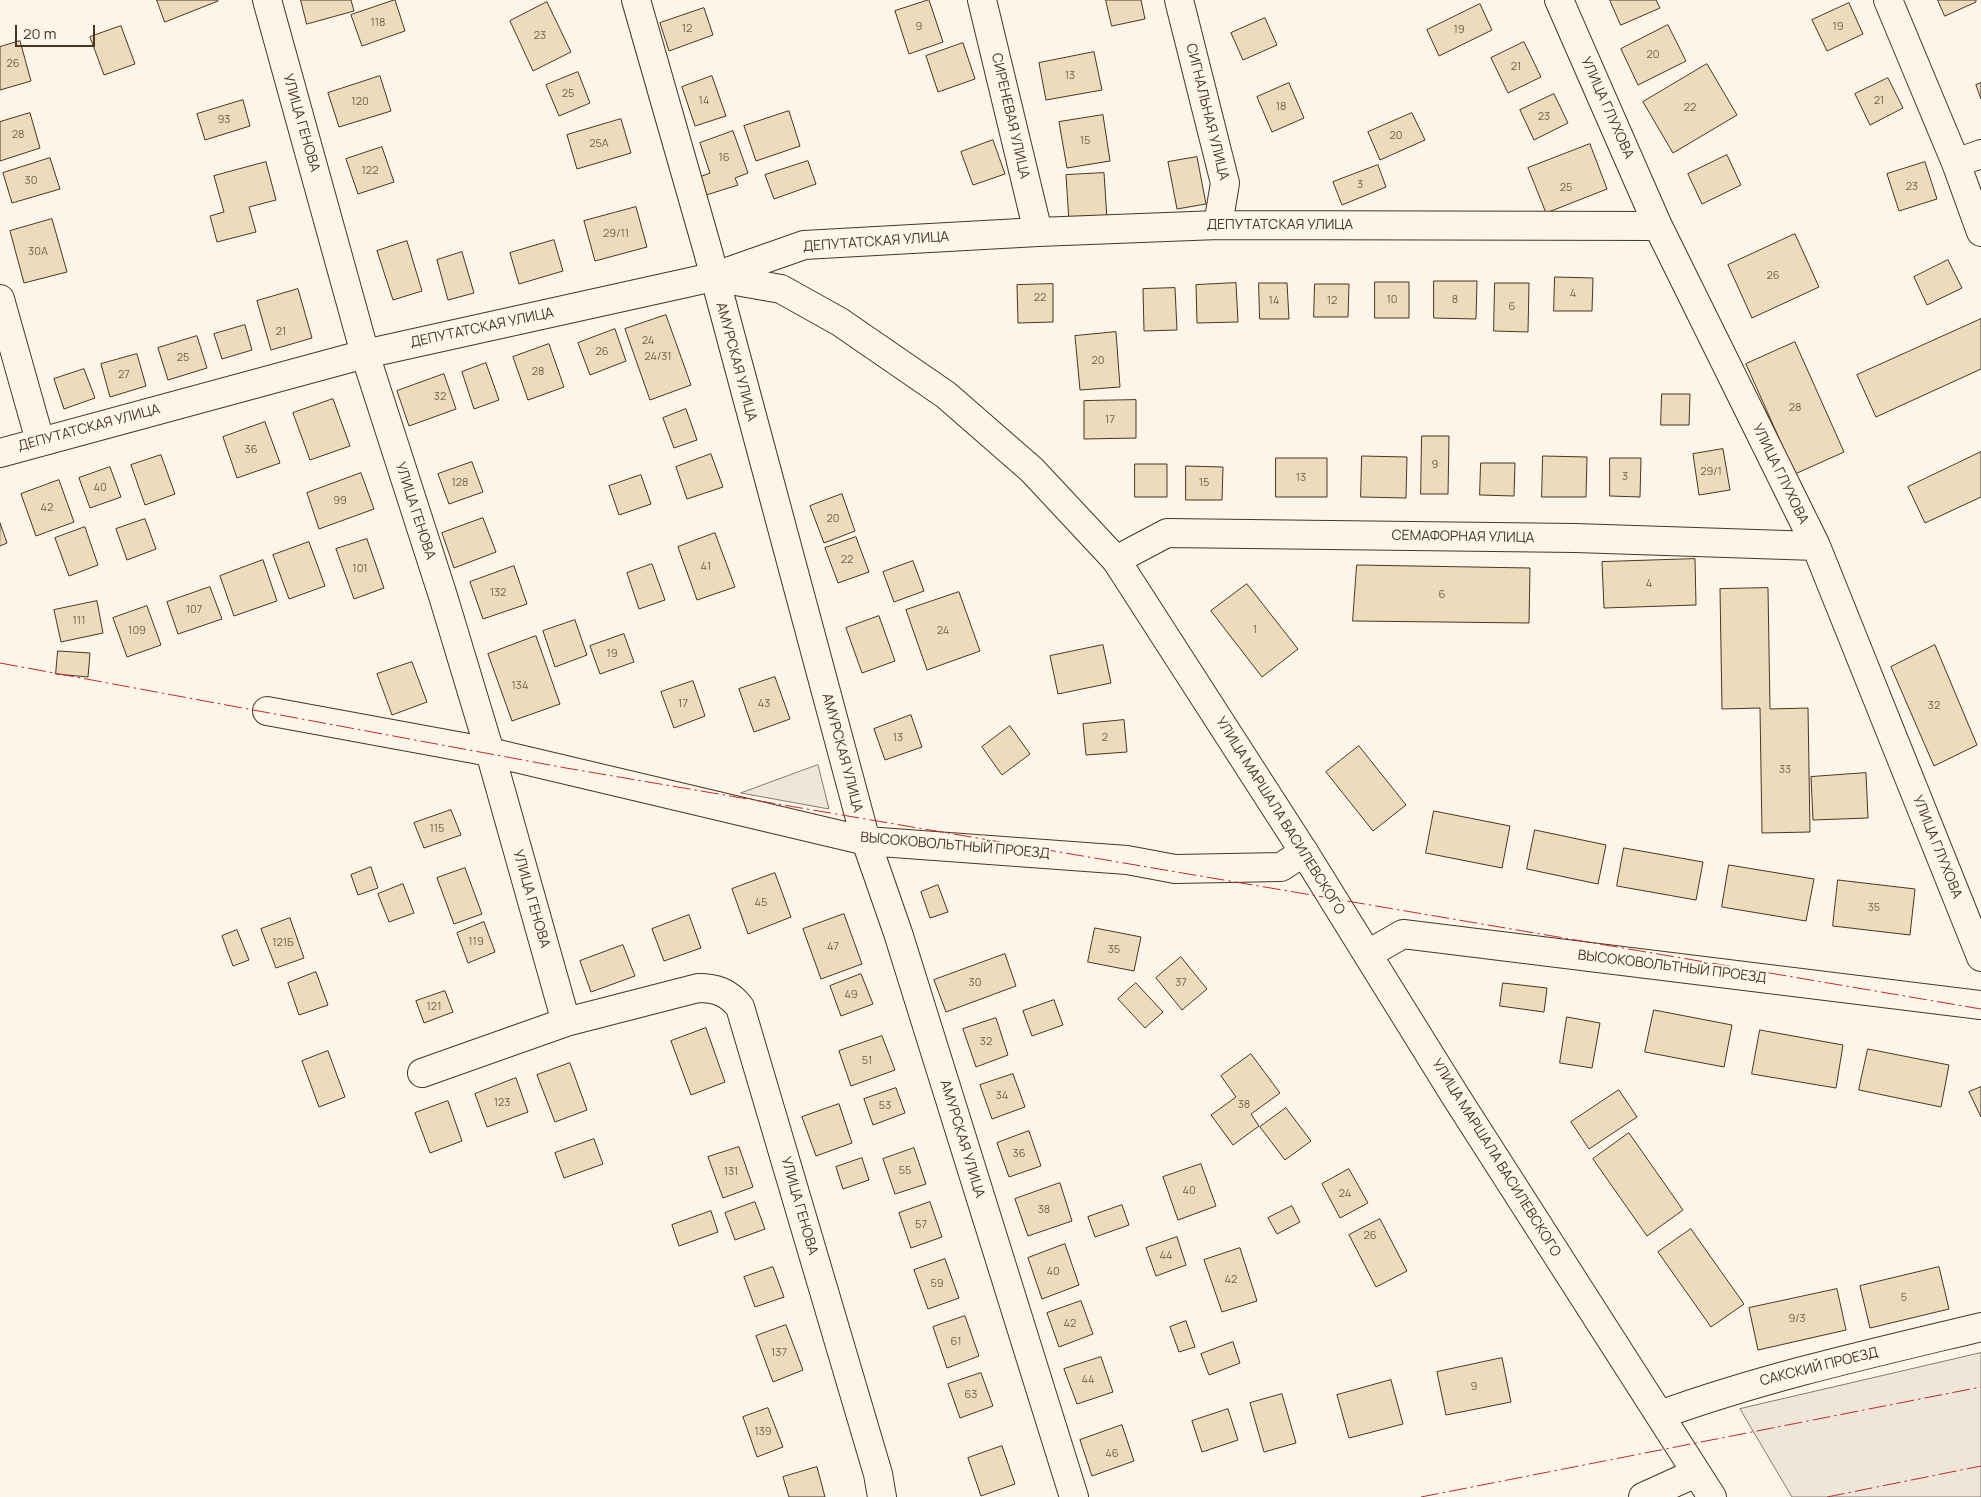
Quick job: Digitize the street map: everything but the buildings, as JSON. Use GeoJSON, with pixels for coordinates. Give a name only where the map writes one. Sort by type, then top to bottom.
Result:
{"type":"FeatureCollection","features":[{"type":"Feature","properties":{"kind":"street","name":"УЛИЦА ГЕНОВА"},"geometry":{"type":"LineString","coordinates":[[267,0],[365,354],[443,596],[490,752],[566,1022]]}},
{"type":"Feature","properties":{"kind":"street","name":"АМУРСКАЯ УЛИЦА"},"geometry":{"type":"LineString","coordinates":[[636,0],[866,841],[898,933],[1074,1497]]}},
{"type":"Feature","properties":{"kind":"street","name":"СИРЕНЕВАЯ УЛИЦА"},"geometry":{"type":"LineString","coordinates":[[982,0],[1038,232]]}},
{"type":"Feature","properties":{"kind":"street","name":"СИГНАЛЬНАЯ УЛИЦА"},"geometry":{"type":"LineString","coordinates":[[1179,0],[1225,183],[1218,225]]}},
{"type":"Feature","properties":{"kind":"street","name":"УЛИЦА ГЛУХОВА"},"geometry":{"type":"LineString","coordinates":[[1559,0],[1658,226],[1816,546],[1981,957]]}},
{"type":"Feature","properties":{"kind":"street"},"geometry":{"type":"LineString","coordinates":[[1888,0],[1956,164],[1981,232]]}},
{"type":"Feature","properties":{"kind":"street"},"geometry":{"type":"LineString","coordinates":[[1956,164],[1981,154]]}},
{"type":"Feature","properties":{"kind":"street","name":"ДЕПУТАТСКАЯ УЛИЦА"},"geometry":{"type":"LineString","coordinates":[[0,453],[365,354],[713,277],[804,245],[1038,232],[1218,225],[1658,226]]}},
{"type":"Feature","properties":{"kind":"street","name":"УЛИЦА МАРШАЛА ВАСИЛЕВСКОГО"},"geometry":{"type":"LineString","coordinates":[[713,277],[781,288],[840,322],[932,385],[1032,470],[1116,560],[1304,852],[1456,1097],[1712,1497]]}},
{"type":"Feature","properties":{"kind":"street"},"geometry":{"type":"LineString","coordinates":[[0,298],[40,442]]}},
{"type":"Feature","properties":{"kind":"street","name":"СЕМАФОРНАЯ УЛИЦА"},"geometry":{"type":"LineString","coordinates":[[1116,560],[1168,533],[1575,538],[1816,546]]}},
{"type":"Feature","properties":{"kind":"street","name":"ВЫСОКОВОЛЬТНЫЙ ПРОЕЗД"},"geometry":{"type":"LineString","coordinates":[[267,711],[490,752],[866,841],[1127,860],[1175,869],[1281,866],[1304,852]]}},
{"type":"Feature","properties":{"kind":"street","name":"ВЫСОКОВОЛЬТНЫЙ ПРОЕЗД"},"geometry":{"type":"LineString","coordinates":[[1368,954],[1403,934],[1981,1005]]}},
{"type":"Feature","properties":{"kind":"street","name":"УЛИЦА ГЕНОВА"},"geometry":{"type":"LineString","coordinates":[[422,1073],[566,1022],[698,988],[722,991],[732,997],[740,1006],[878,1474],[882,1497]]}},
{"type":"Feature","properties":{"kind":"street","name":"САКСКИЙ ПРОЕЗД"},"geometry":{"type":"LineString","coordinates":[[1660,1415],[1784,1375],[1981,1327]]}},
{"type":"Feature","properties":{"kind":"street"},"geometry":{"type":"LineString","coordinates":[[1643,1497],[1696,1473]]}},
{"type":"Feature","properties":{"kind":"shaded area"},"geometry":{"type":"Polygon","coordinates":[[[818,765],[829,809],[741,793],[818,765]]]}},
{"type":"Feature","properties":{"kind":"shaded area"},"geometry":{"type":"Polygon","coordinates":[[[1981,1353],[1981,1497],[1792,1497],[1740,1409],[1981,1353]]]}},
{"type":"Feature","properties":{"kind":"power"},"geometry":{"type":"LineString","coordinates":[[0,663],[566,768],[1981,1009]]}},
{"type":"Feature","properties":{"kind":"power"},"geometry":{"type":"LineString","coordinates":[[1421,1497],[1981,1387]]}},
{"type":"Feature","properties":{"kind":"power"},"geometry":{"type":"LineString","coordinates":[[1827,1497],[1981,1466]]}}]}
